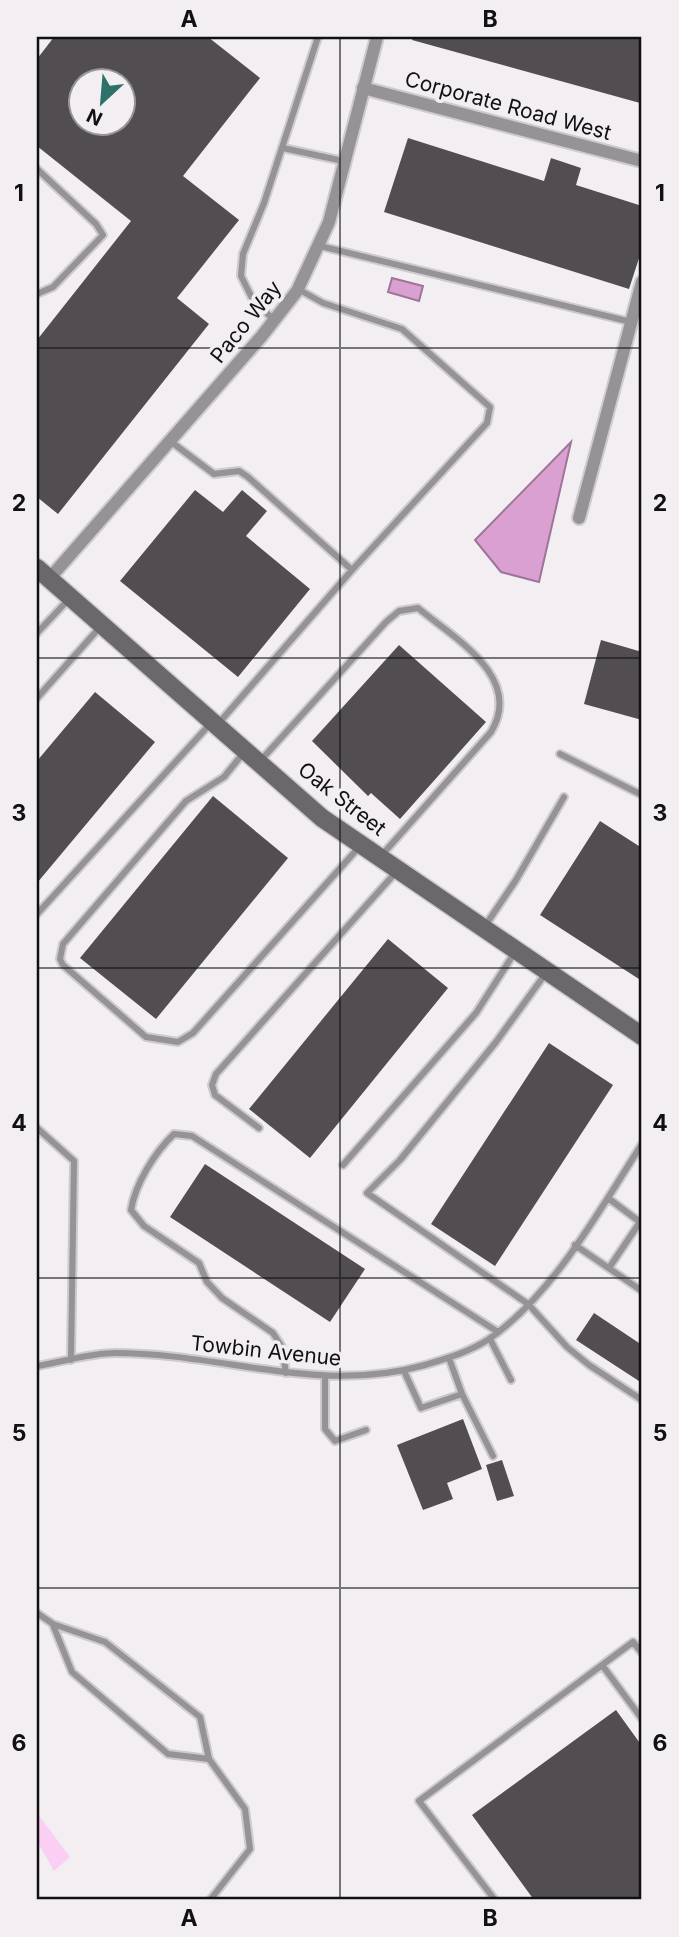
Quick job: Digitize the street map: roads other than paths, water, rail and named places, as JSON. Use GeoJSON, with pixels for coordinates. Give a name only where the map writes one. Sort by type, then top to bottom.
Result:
{"type":"FeatureCollection","features":[{"type":"Feature","properties":{"kind":"street","name":"Paco Way"},"geometry":{"type":"LineString","coordinates":[[43,573],[170,441],[261,337],[298,289],[320,246],[377,37]]}},
{"type":"Feature","properties":{"kind":"street","name":"Corporate Road West"},"geometry":{"type":"LineString","coordinates":[[363,88],[642,161]]}},
{"type":"Feature","properties":{"kind":"street"},"geometry":{"type":"LineString","coordinates":[[579,518],[642,282]]}},
{"type":"Feature","properties":{"kind":"street","name":"Oak Street"},"geometry":{"type":"LineString","coordinates":[[43,573],[323,818],[642,1036]]}},
{"type":"Feature","properties":{"kind":"lane"},"geometry":{"type":"LineString","coordinates":[[273,319],[253,300],[241,276],[243,254],[284,148],[318,37]]}},
{"type":"Feature","properties":{"kind":"lane"},"geometry":{"type":"LineString","coordinates":[[284,148],[343,161]]}},
{"type":"Feature","properties":{"kind":"lane"},"geometry":{"type":"LineString","coordinates":[[37,169],[96,224],[103,235],[53,287],[37,294]]}},
{"type":"Feature","properties":{"kind":"lane"},"geometry":{"type":"LineString","coordinates":[[320,246],[631,323]]}},
{"type":"Feature","properties":{"kind":"lane"},"geometry":{"type":"LineString","coordinates":[[37,914],[487,424],[490,407],[402,329],[323,303],[298,289]]}},
{"type":"Feature","properties":{"kind":"lane"},"geometry":{"type":"LineString","coordinates":[[170,441],[214,474],[239,471],[248,477],[352,570]]}},
{"type":"Feature","properties":{"kind":"lane"},"geometry":{"type":"LineString","coordinates":[[37,633],[70,597]]}},
{"type":"Feature","properties":{"kind":"lane"},"geometry":{"type":"LineString","coordinates":[[361,844],[193,1033],[178,1042],[146,1037],[63,965],[61,951],[66,938],[186,801],[253,757],[399,611],[418,608],[485,664],[499,695],[500,709],[491,732],[380,857]]}},
{"type":"Feature","properties":{"kind":"lane"},"geometry":{"type":"LineString","coordinates":[[37,698],[102,625]]}},
{"type":"Feature","properties":{"kind":"lane"},"geometry":{"type":"LineString","coordinates":[[560,754],[642,795]]}},
{"type":"Feature","properties":{"kind":"lane"},"geometry":{"type":"LineString","coordinates":[[484,928],[516,880],[564,797]]}},
{"type":"Feature","properties":{"kind":"lane"},"geometry":{"type":"LineString","coordinates":[[259,1128],[215,1095],[212,1085],[216,1074],[398,869]]}},
{"type":"Feature","properties":{"kind":"lane"},"geometry":{"type":"LineString","coordinates":[[343,1165],[476,1013],[516,950]]}},
{"type":"Feature","properties":{"kind":"lane"},"geometry":{"type":"LineString","coordinates":[[547,971],[496,1042],[400,1160],[367,1192],[528,1304],[567,1347],[642,1400]]}},
{"type":"Feature","properties":{"kind":"lane"},"geometry":{"type":"LineString","coordinates":[[37,1128],[74,1161],[71,1360]]}},
{"type":"Feature","properties":{"kind":"lane"},"geometry":{"type":"LineString","coordinates":[[286,1373],[282,1347],[273,1333],[222,1298],[207,1282],[200,1263],[144,1226],[131,1210],[133,1197],[162,1145],[174,1134],[192,1136],[498,1332]]}},
{"type":"Feature","properties":{"kind":"lane","name":"Towbin Avenue"},"geometry":{"type":"LineString","coordinates":[[37,1366],[113,1353],[325,1377],[380,1376],[449,1358],[490,1339],[528,1304],[576,1245],[642,1144]]}},
{"type":"Feature","properties":{"kind":"lane"},"geometry":{"type":"LineString","coordinates":[[608,1198],[641,1220],[609,1268]]}},
{"type":"Feature","properties":{"kind":"lane"},"geometry":{"type":"LineString","coordinates":[[576,1245],[642,1291]]}},
{"type":"Feature","properties":{"kind":"lane"},"geometry":{"type":"LineString","coordinates":[[490,1339],[511,1380]]}},
{"type":"Feature","properties":{"kind":"lane"},"geometry":{"type":"LineString","coordinates":[[449,1358],[493,1456]]}},
{"type":"Feature","properties":{"kind":"lane"},"geometry":{"type":"LineString","coordinates":[[404,1371],[421,1408],[463,1394]]}},
{"type":"Feature","properties":{"kind":"lane"},"geometry":{"type":"LineString","coordinates":[[325,1377],[325,1429],[335,1441],[366,1430]]}},
{"type":"Feature","properties":{"kind":"lane"},"geometry":{"type":"LineString","coordinates":[[37,1613],[52,1624],[105,1642],[200,1717],[209,1759],[245,1809],[250,1849],[210,1900]]}},
{"type":"Feature","properties":{"kind":"lane"},"geometry":{"type":"LineString","coordinates":[[52,1624],[72,1672],[169,1754],[209,1759]]}},
{"type":"Feature","properties":{"kind":"lane"},"geometry":{"type":"LineString","coordinates":[[495,1900],[419,1801],[634,1642],[642,1653]]}},
{"type":"Feature","properties":{"kind":"lane"},"geometry":{"type":"LineString","coordinates":[[602,1665],[642,1719]]}}]}
